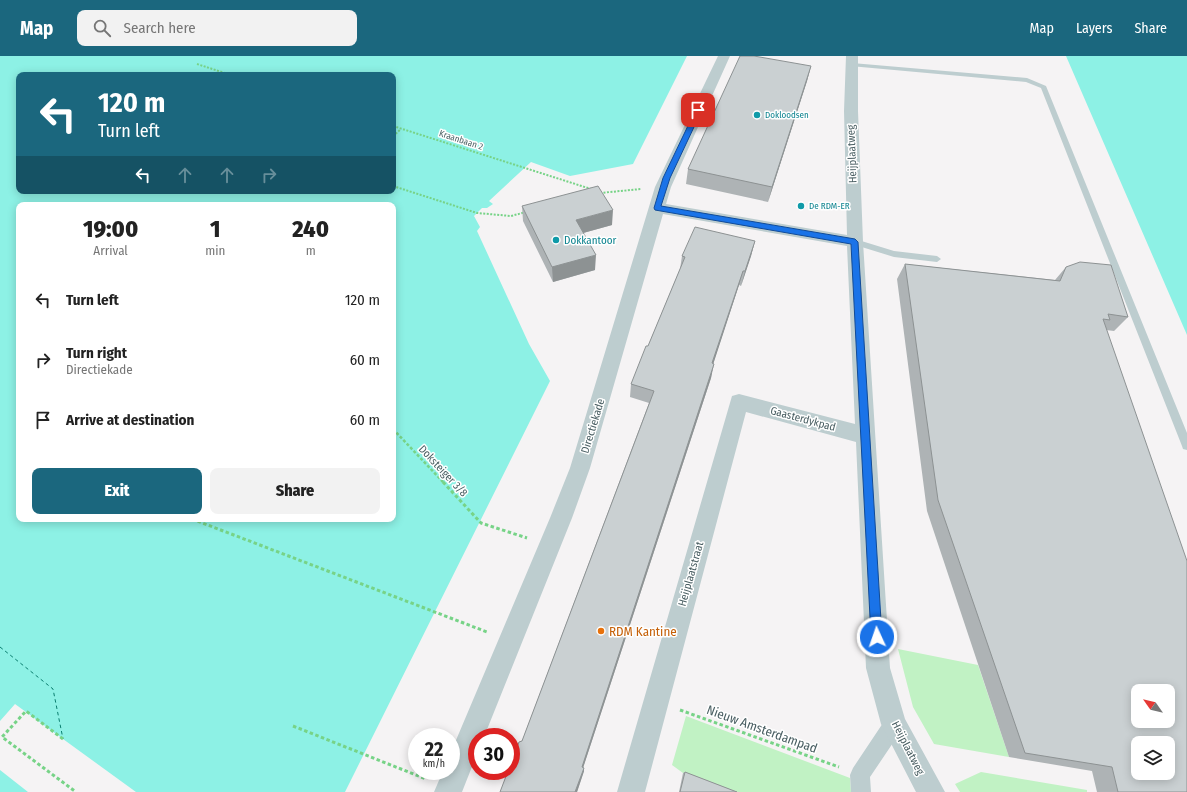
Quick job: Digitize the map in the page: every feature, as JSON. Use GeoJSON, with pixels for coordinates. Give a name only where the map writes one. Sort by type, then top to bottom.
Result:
{"type":"FeatureCollection","features":[{"type":"Feature","properties":{"kind":"street","name":"Directiekade"},"geometry":{"type":"LineString","coordinates":[[449,790],[550,546],[580,468],[663,187],[724,56]]}},
{"type":"Feature","properties":{"kind":"street","name":"Heijplaatweg"},"geometry":{"type":"LineString","coordinates":[[852,60],[851,111],[855,242],[878,668],[894,724],[931,792]]}},
{"type":"Feature","properties":{"kind":"street"},"geometry":{"type":"LineString","coordinates":[[657,208],[855,242]]}},
{"type":"Feature","properties":{"kind":"street","name":"Gaasterdykpad"},"geometry":{"type":"LineString","coordinates":[[739,402],[866,436]]}},
{"type":"Feature","properties":{"kind":"street","name":"Heijplaatstraat"},"geometry":{"type":"LineString","coordinates":[[632,792],[739,402]]}},
{"type":"Feature","properties":{"kind":"street"},"geometry":{"type":"LineString","coordinates":[[861,783],[894,724]]}},
{"type":"Feature","properties":{"kind":"lane"},"geometry":{"type":"LineString","coordinates":[[852,60],[1027,80],[1044,87],[1187,446]]}},
{"type":"Feature","properties":{"kind":"lane"},"geometry":{"type":"LineString","coordinates":[[855,242],[894,254],[937,259]]}},
{"type":"Feature","properties":{"kind":"path"},"geometry":{"type":"LineString","coordinates":[[197,64],[222,72]]}},
{"type":"Feature","properties":{"kind":"path","name":"Kraanbaan 2"},"geometry":{"type":"LineString","coordinates":[[396,127],[602,193]]}},
{"type":"Feature","properties":{"kind":"path"},"geometry":{"type":"LineString","coordinates":[[396,133],[401,129]]}},
{"type":"Feature","properties":{"kind":"path"},"geometry":{"type":"LineString","coordinates":[[396,187],[477,213],[511,216],[526,212]]}},
{"type":"Feature","properties":{"kind":"path"},"geometry":{"type":"LineString","coordinates":[[594,195],[663,187]]}},
{"type":"Feature","properties":{"kind":"path","name":"Doksteiger 3/8"},"geometry":{"type":"LineString","coordinates":[[396,432],[481,524],[550,546]]}},
{"type":"Feature","properties":{"kind":"path"},"geometry":{"type":"LineString","coordinates":[[200,522],[511,641]]}},
{"type":"Feature","properties":{"kind":"path","name":"Nieuw Amsterdampad"},"geometry":{"type":"LineString","coordinates":[[656,702],[861,783]]}},
{"type":"Feature","properties":{"kind":"path"},"geometry":{"type":"LineString","coordinates":[[63,739],[26,711],[2,737],[76,792]]}},
{"type":"Feature","properties":{"kind":"path"},"geometry":{"type":"LineString","coordinates":[[293,726],[449,790]]}},
{"type":"Feature","properties":{"kind":"green space"},"geometry":{"type":"Polygon","coordinates":[[[898,649],[978,665],[1009,757],[934,744],[913,707],[898,649]]]}},
{"type":"Feature","properties":{"kind":"green space"},"geometry":{"type":"Polygon","coordinates":[[[686,716],[850,778],[851,792],[730,792],[683,773],[672,765],[686,716]]]}},
{"type":"Feature","properties":{"kind":"green space"},"geometry":{"type":"Polygon","coordinates":[[[981,772],[1087,790],[1087,792],[960,792],[955,784],[981,772]]]}},
{"type":"Feature","properties":{"kind":"water"},"geometry":{"type":"Polygon","coordinates":[[[0,56],[687,56],[633,164],[570,176],[531,162],[489,201],[493,204],[487,208],[482,208],[474,216],[480,227],[477,231],[529,344],[550,381],[345,792],[0,792],[0,56]]]}},
{"type":"Feature","properties":{"kind":"water"},"geometry":{"type":"Polygon","coordinates":[[[1066,56],[1187,56],[1187,335],[1066,56]]]}},
{"type":"Feature","properties":{"kind":"pier"},"geometry":{"type":"Polygon","coordinates":[[[15,704],[136,792],[28,792],[0,770],[0,721],[15,704]]]}},
{"type":"Feature","properties":{"kind":"building","name":"Dokloodsen"},"geometry":{"type":"Polygon","coordinates":[[[740,56],[754,56],[811,66],[772,187],[688,169],[740,56]]]}},
{"type":"Feature","properties":{"kind":"building","name":"Dokkantoor"},"geometry":{"type":"Polygon","coordinates":[[[598,186],[613,210],[576,220],[596,255],[552,267],[522,206],[598,186]]]}},
{"type":"Feature","properties":{"kind":"building"},"geometry":{"type":"Polygon","coordinates":[[[695,227],[755,241],[745,271],[743,271],[712,363],[714,364],[575,792],[500,792],[505,780],[520,780],[520,742],[522,741],[654,391],[631,384],[685,257],[682,256],[695,227]]]}},
{"type":"Feature","properties":{"kind":"building"},"geometry":{"type":"Polygon","coordinates":[[[1080,262],[1111,265],[1128,317],[1108,314],[1110,320],[1103,319],[1187,561],[1187,792],[1118,792],[1112,767],[1025,753],[938,500],[905,264],[1060,281],[1066,267],[1080,262]]]}},
{"type":"Feature","properties":{"kind":"building"},"geometry":{"type":"Polygon","coordinates":[[[685,772],[737,792],[680,792],[685,772]]]}},
{"type":"Feature","properties":{"kind":"ferry route"},"geometry":{"type":"LineString","coordinates":[[0,647],[53,689],[63,739]]}},
{"type":"Feature","properties":{"kind":"place","name":"Dokloodsen"},"geometry":{"type":"Point","coordinates":[757,115]}},
{"type":"Feature","properties":{"kind":"place","name":"De RDM-ER"},"geometry":{"type":"Point","coordinates":[801,206]}},
{"type":"Feature","properties":{"kind":"place","name":"Dokkantoor"},"geometry":{"type":"Point","coordinates":[556,240]}},
{"type":"Feature","properties":{"kind":"place","name":"RDM Kantine"},"geometry":{"type":"Point","coordinates":[601,631]}},
{"type":"Feature","properties":{"kind":"route"},"geometry":{"type":"LineString","coordinates":[[698,110],[666,178],[657,208],[855,242],[877,637]]}}]}
